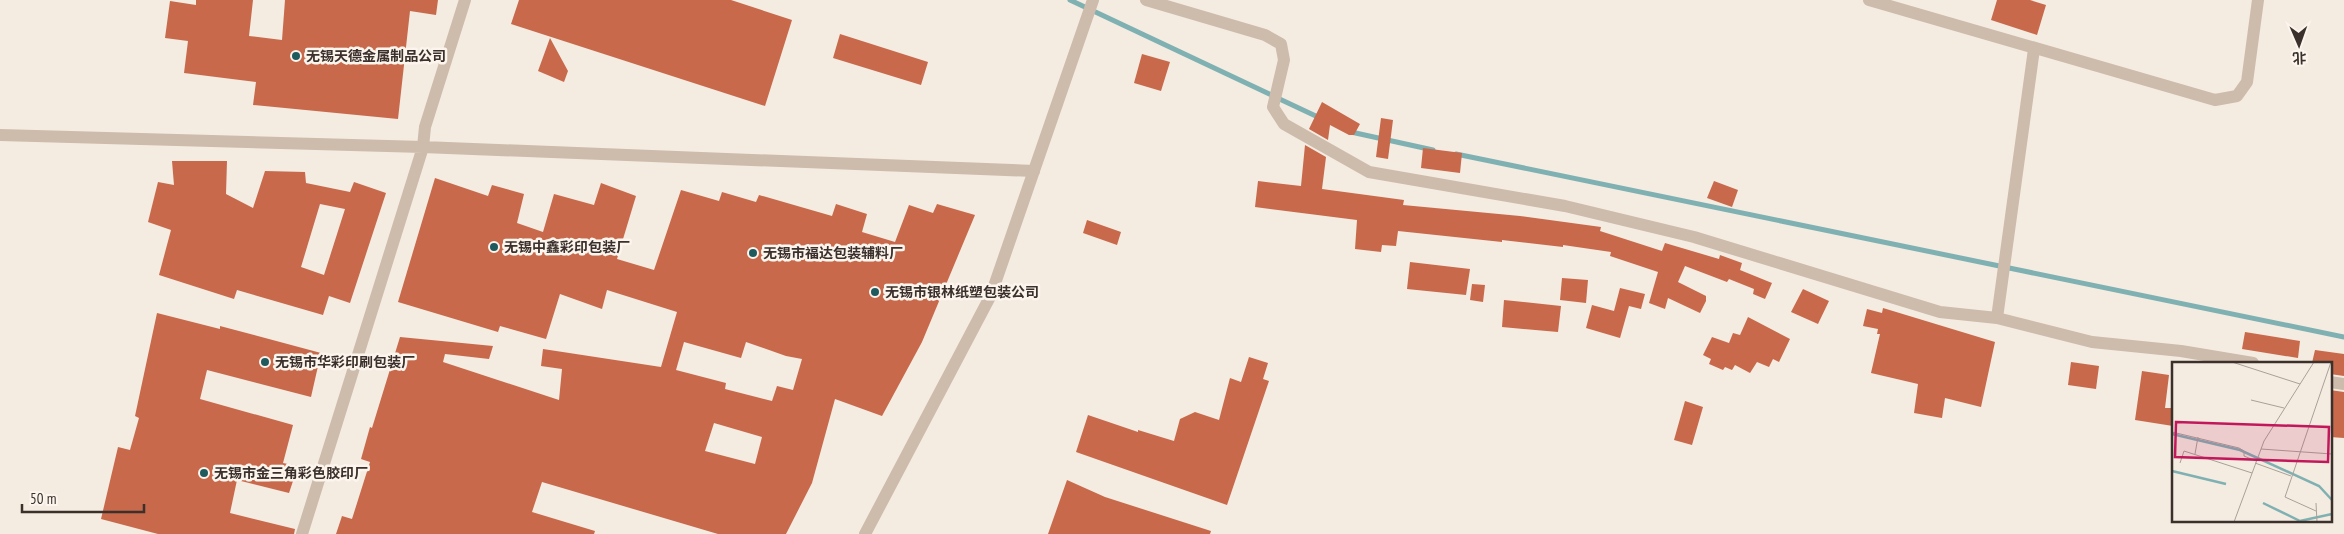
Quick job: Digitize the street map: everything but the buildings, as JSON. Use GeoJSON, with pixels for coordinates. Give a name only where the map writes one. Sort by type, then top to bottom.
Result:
{"type":"FeatureCollection","features":[{"type":"Feature","properties":{"kind":"street"},"geometry":{"type":"LineString","coordinates":[[302,534],[422,147],[425,126],[465,0]]}},
{"type":"Feature","properties":{"kind":"street"},"geometry":{"type":"LineString","coordinates":[[864,534],[992,295],[1093,0]]}},
{"type":"Feature","properties":{"kind":"street"},"geometry":{"type":"LineString","coordinates":[[1146,0],[1265,35],[1281,44],[1284,60],[1272,107],[1284,124],[1369,172],[1565,206],[1694,237],[1940,312],[1997,318],[2092,342],[2181,351],[2247,362]]}},
{"type":"Feature","properties":{"kind":"street"},"geometry":{"type":"LineString","coordinates":[[1869,0],[2215,100],[2237,96],[2247,82],[2258,0]]}},
{"type":"Feature","properties":{"kind":"street"},"geometry":{"type":"LineString","coordinates":[[1997,318],[2007,257],[2034,49]]}},
{"type":"Feature","properties":{"kind":"street"},"geometry":{"type":"LineString","coordinates":[[0,135],[422,147],[1034,171]]}},
{"type":"Feature","properties":{"kind":"waterway"},"geometry":{"type":"LineString","coordinates":[[1070,0],[1320,118]]}},
{"type":"Feature","properties":{"kind":"waterway"},"geometry":{"type":"LineString","coordinates":[[1351,132],[1433,150]]}},
{"type":"Feature","properties":{"kind":"waterway"},"geometry":{"type":"LineString","coordinates":[[1456,154],[2344,337]]}},
{"type":"Feature","properties":{"kind":"place","name":"无锡天德金属制品公司"},"geometry":{"type":"Point","coordinates":[296,56]}},
{"type":"Feature","properties":{"kind":"place","name":"无锡中鑫彩印包装厂"},"geometry":{"type":"Point","coordinates":[494,247]}},
{"type":"Feature","properties":{"kind":"place","name":"无锡市福达包装辅料厂"},"geometry":{"type":"Point","coordinates":[753,253]}},
{"type":"Feature","properties":{"kind":"place","name":"无锡市银林纸塑包装公司"},"geometry":{"type":"Point","coordinates":[875,292]}},
{"type":"Feature","properties":{"kind":"place","name":"无锡市华彩印刷包装厂"},"geometry":{"type":"Point","coordinates":[265,362]}},
{"type":"Feature","properties":{"kind":"place","name":"无锡市金三角彩色胶印厂"},"geometry":{"type":"Point","coordinates":[204,473]}}]}
